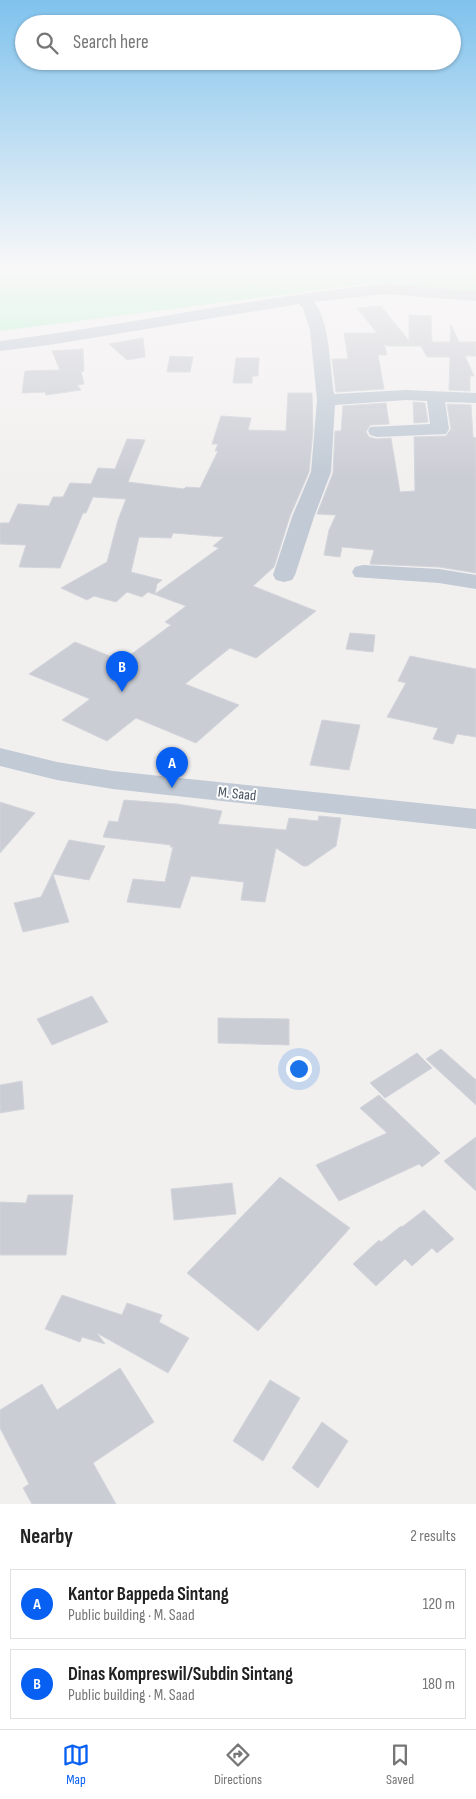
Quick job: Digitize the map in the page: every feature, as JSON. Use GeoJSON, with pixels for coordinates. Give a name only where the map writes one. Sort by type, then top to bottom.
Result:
{"type":"FeatureCollection","features":[{"type":"Feature","properties":{"kind":"street"},"geometry":{"type":"LineString","coordinates":[[0,346],[75,336]]}},
{"type":"Feature","properties":{"kind":"street"},"geometry":{"type":"LineString","coordinates":[[284,575],[303,517],[321,472],[326,400],[318,336]]}},
{"type":"Feature","properties":{"kind":"street"},"geometry":{"type":"LineString","coordinates":[[326,400],[406,395],[476,398]]}},
{"type":"Feature","properties":{"kind":"street"},"geometry":{"type":"LineString","coordinates":[[376,431],[439,430],[435,396]]}},
{"type":"Feature","properties":{"kind":"street"},"geometry":{"type":"LineString","coordinates":[[363,572],[439,576],[476,582]]}},
{"type":"Feature","properties":{"kind":"street","name":"M. Saad"},"geometry":{"type":"LineString","coordinates":[[0,757],[66,773],[113,780],[476,819]]}},
{"type":"Feature","properties":{"kind":"building"},"geometry":{"type":"Polygon","coordinates":[[[344,336],[405,336],[409,341],[409,336],[432,336],[432,342],[450,342],[450,336],[456,336],[459,342],[476,342],[476,356],[465,356],[474,376],[470,376],[470,391],[449,390],[450,357],[427,357],[421,346],[387,346],[384,343],[387,355],[378,355],[384,389],[336,392],[332,359],[348,359],[344,336]]]}},
{"type":"Feature","properties":{"kind":"building"},"geometry":{"type":"Polygon","coordinates":[[[143,338],[145,357],[127,360],[109,344],[143,338]]]}},
{"type":"Feature","properties":{"kind":"building"},"geometry":{"type":"Polygon","coordinates":[[[83,349],[84,371],[81,372],[84,384],[77,385],[81,390],[46,395],[45,392],[22,393],[25,371],[60,370],[52,351],[83,349]]]}},
{"type":"Feature","properties":{"kind":"building"},"geometry":{"type":"Polygon","coordinates":[[[170,356],[193,357],[190,372],[167,372],[170,356]]]}},
{"type":"Feature","properties":{"kind":"building"},"geometry":{"type":"Polygon","coordinates":[[[236,358],[259,358],[258,376],[252,376],[252,383],[233,383],[236,358]]]}},
{"type":"Feature","properties":{"kind":"building"},"geometry":{"type":"Polygon","coordinates":[[[288,393],[312,393],[313,430],[309,472],[290,516],[274,567],[253,586],[316,611],[256,658],[230,648],[185,684],[239,705],[196,743],[136,718],[107,741],[62,720],[90,699],[29,674],[75,642],[122,661],[171,625],[165,622],[186,606],[148,592],[142,597],[127,592],[116,602],[94,596],[87,600],[61,588],[107,562],[118,520],[126,499],[93,497],[86,513],[83,513],[60,568],[19,567],[26,545],[0,544],[0,523],[9,523],[18,504],[49,506],[53,497],[63,497],[70,483],[91,484],[98,468],[115,469],[127,439],[145,440],[128,482],[184,489],[186,487],[200,488],[218,451],[215,451],[218,444],[212,444],[221,416],[251,418],[248,430],[286,431],[288,393]],[[173,533],[171,538],[139,537],[131,572],[162,580],[157,584],[155,594],[219,548],[213,546],[224,537],[173,533]]]}},
{"type":"Feature","properties":{"kind":"building"},"geometry":{"type":"Polygon","coordinates":[[[413,402],[425,403],[428,422],[414,423],[413,402]]]}},
{"type":"Feature","properties":{"kind":"building"},"geometry":{"type":"Polygon","coordinates":[[[386,403],[389,424],[370,425],[366,432],[369,437],[376,439],[391,438],[400,492],[415,491],[414,437],[446,436],[451,429],[447,404],[471,405],[473,437],[476,438],[476,573],[439,567],[370,564],[374,550],[342,547],[340,557],[324,555],[329,530],[336,515],[317,514],[333,473],[335,431],[341,431],[343,406],[386,403]]]}},
{"type":"Feature","properties":{"kind":"building"},"geometry":{"type":"Polygon","coordinates":[[[350,633],[375,635],[373,652],[346,649],[350,633]]]}},
{"type":"Feature","properties":{"kind":"building"},"geometry":{"type":"Polygon","coordinates":[[[410,656],[476,669],[476,737],[457,734],[453,744],[433,739],[438,728],[387,717],[406,683],[398,681],[410,656]]]}},
{"type":"Feature","properties":{"kind":"building"},"geometry":{"type":"Polygon","coordinates":[[[322,720],[360,725],[349,770],[310,765],[322,720]]]}},
{"type":"Feature","properties":{"kind":"building"},"geometry":{"type":"Polygon","coordinates":[[[124,800],[177,804],[222,811],[218,824],[286,830],[289,818],[318,821],[319,816],[341,818],[336,846],[307,866],[303,866],[276,848],[265,902],[241,900],[244,882],[191,876],[180,908],[127,902],[133,879],[165,882],[173,847],[170,847],[171,845],[103,837],[109,821],[118,822],[124,800]]]}},
{"type":"Feature","properties":{"kind":"building"},"geometry":{"type":"Polygon","coordinates":[[[0,802],[35,813],[0,853],[0,802]]]}},
{"type":"Feature","properties":{"kind":"building"},"geometry":{"type":"Polygon","coordinates":[[[69,840],[105,846],[89,880],[53,874],[69,922],[23,932],[14,903],[41,897],[69,840]]]}},
{"type":"Feature","properties":{"kind":"building"},"geometry":{"type":"Polygon","coordinates":[[[92,996],[108,1022],[52,1045],[37,1019],[92,996]]]}},
{"type":"Feature","properties":{"kind":"building"},"geometry":{"type":"Polygon","coordinates":[[[218,1018],[289,1019],[289,1045],[218,1043],[218,1018]]]}},
{"type":"Feature","properties":{"kind":"building"},"geometry":{"type":"Polygon","coordinates":[[[441,1049],[476,1080],[476,1105],[426,1059],[441,1049]]]}},
{"type":"Feature","properties":{"kind":"building"},"geometry":{"type":"Polygon","coordinates":[[[417,1053],[432,1068],[385,1098],[370,1083],[417,1053]]]}},
{"type":"Feature","properties":{"kind":"building"},"geometry":{"type":"Polygon","coordinates":[[[22,1081],[24,1109],[0,1113],[0,1085],[22,1081]]]}},
{"type":"Feature","properties":{"kind":"building"},"geometry":{"type":"Polygon","coordinates":[[[379,1095],[440,1153],[422,1167],[419,1164],[339,1201],[316,1165],[387,1133],[360,1108],[379,1095]]]}},
{"type":"Feature","properties":{"kind":"building"},"geometry":{"type":"Polygon","coordinates":[[[476,1137],[476,1191],[444,1161],[476,1137]]]}},
{"type":"Feature","properties":{"kind":"building"},"geometry":{"type":"Polygon","coordinates":[[[280,1177],[350,1228],[258,1331],[187,1273],[280,1177]]]}},
{"type":"Feature","properties":{"kind":"building"},"geometry":{"type":"Polygon","coordinates":[[[232,1183],[236,1214],[174,1220],[171,1189],[232,1183]]]}},
{"type":"Feature","properties":{"kind":"building"},"geometry":{"type":"Polygon","coordinates":[[[28,1195],[73,1195],[66,1255],[0,1255],[0,1202],[26,1203],[28,1195]]]}},
{"type":"Feature","properties":{"kind":"building"},"geometry":{"type":"Polygon","coordinates":[[[424,1210],[454,1239],[437,1253],[432,1248],[412,1266],[405,1259],[376,1286],[353,1264],[379,1240],[381,1242],[424,1210]]]}},
{"type":"Feature","properties":{"kind":"building"},"geometry":{"type":"Polygon","coordinates":[[[62,1295],[122,1315],[127,1303],[162,1315],[159,1322],[189,1338],[168,1373],[97,1333],[105,1344],[82,1337],[80,1342],[45,1329],[62,1295]]]}},
{"type":"Feature","properties":{"kind":"building"},"geometry":{"type":"Polygon","coordinates":[[[120,1368],[154,1422],[93,1463],[116,1504],[32,1504],[23,1488],[29,1484],[0,1428],[0,1410],[42,1384],[57,1410],[120,1368]]]}},
{"type":"Feature","properties":{"kind":"building"},"geometry":{"type":"Polygon","coordinates":[[[270,1380],[300,1398],[263,1461],[233,1441],[270,1380]]]}},
{"type":"Feature","properties":{"kind":"building"},"geometry":{"type":"Polygon","coordinates":[[[322,1422],[348,1441],[318,1488],[292,1468],[322,1422]]]}},
{"type":"Feature","properties":{"kind":"place","name":"Dinas Kompreswil/Subdin Sintang"},"geometry":{"type":"Point","coordinates":[122,692]}},
{"type":"Feature","properties":{"kind":"place","name":"Kantor Bappeda Sintang"},"geometry":{"type":"Point","coordinates":[172,788]}}]}
